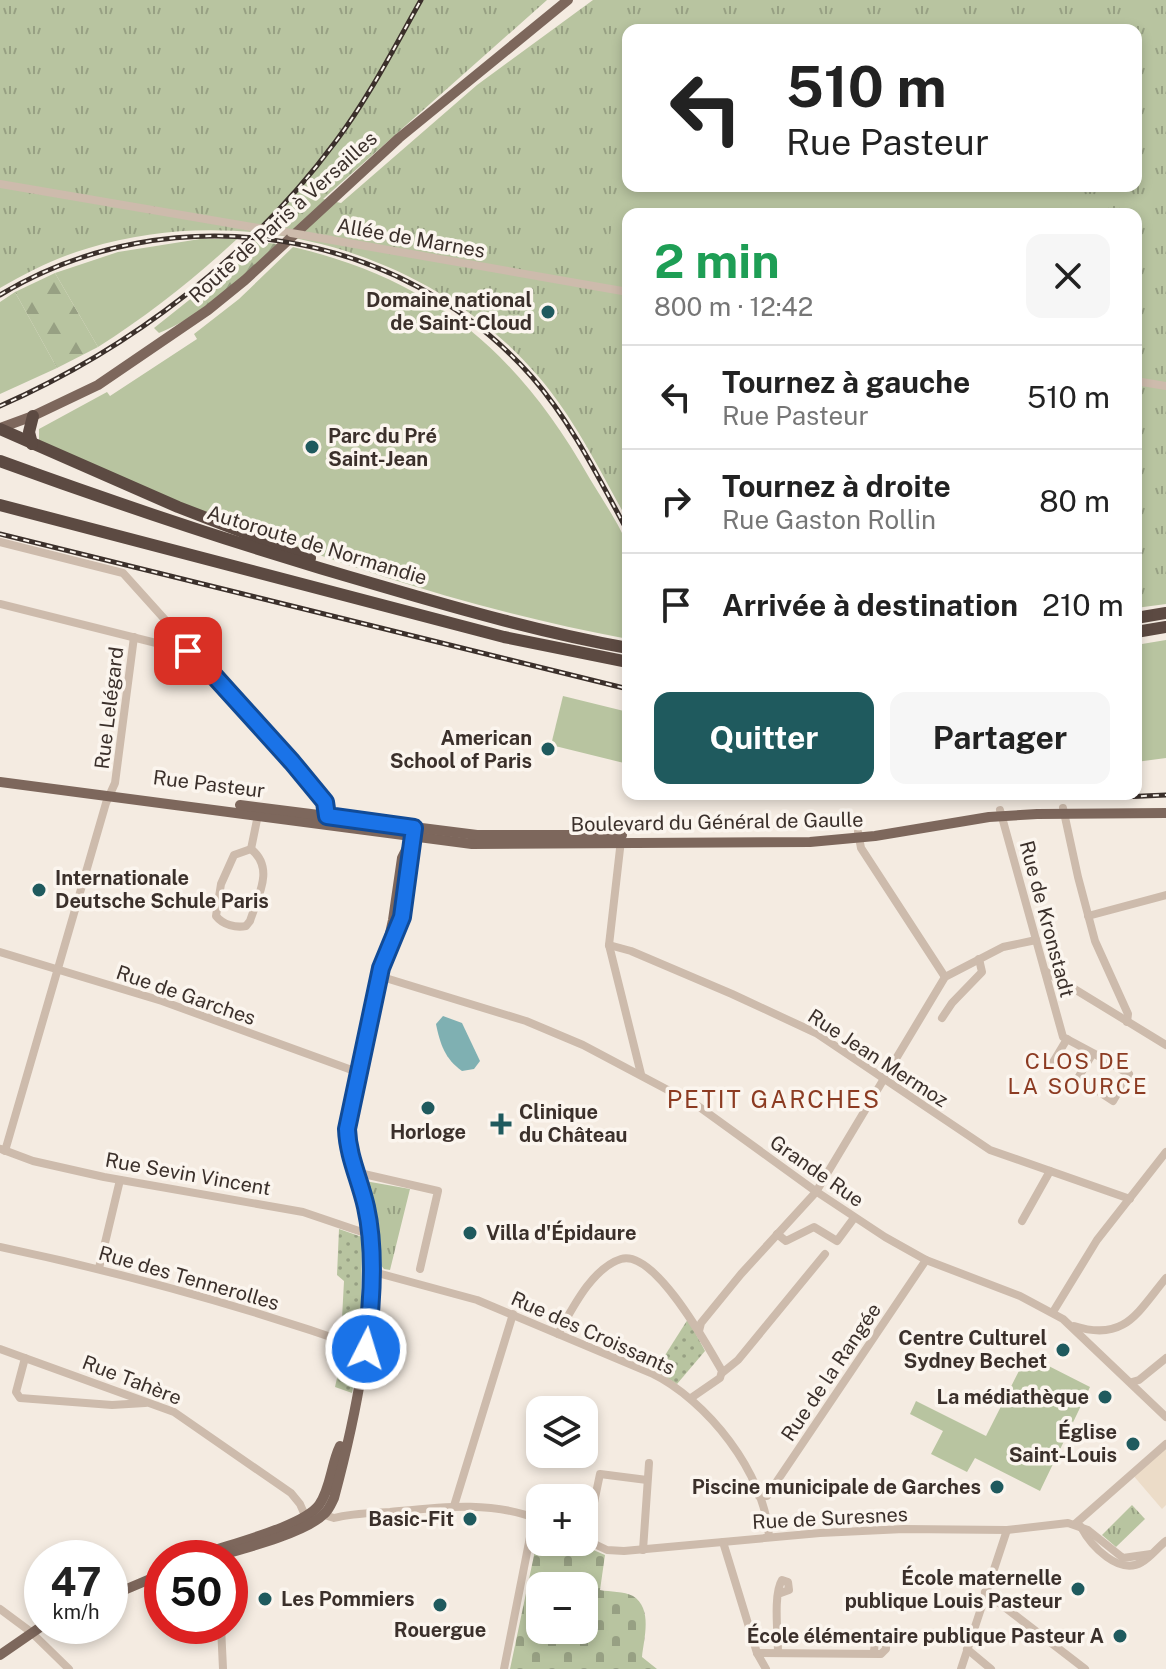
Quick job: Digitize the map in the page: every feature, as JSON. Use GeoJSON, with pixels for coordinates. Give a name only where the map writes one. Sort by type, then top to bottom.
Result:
{"type":"FeatureCollection","features":[{"type":"Feature","properties":{"kind":"highway"},"geometry":{"type":"LineString","coordinates":[[32,444],[29,432],[33,416]]}},
{"type":"Feature","properties":{"kind":"highway"},"geometry":{"type":"LineString","coordinates":[[2,431],[178,507],[317,560],[328,571]]}},
{"type":"Feature","properties":{"kind":"highway","name":"Autoroute de Normandie"},"geometry":{"type":"LineString","coordinates":[[0,461],[124,506],[328,571],[509,623],[622,647]]}},
{"type":"Feature","properties":{"kind":"highway","name":"Autoroute de Normandie"},"geometry":{"type":"LineString","coordinates":[[0,505],[504,637],[622,661]]}},
{"type":"Feature","properties":{"kind":"highway"},"geometry":{"type":"LineString","coordinates":[[1142,617],[1166,613]]}},
{"type":"Feature","properties":{"kind":"highway"},"geometry":{"type":"LineString","coordinates":[[1142,631],[1166,627]]}},
{"type":"Feature","properties":{"kind":"main road","name":"Route de Paris à Versailles"},"geometry":{"type":"LineString","coordinates":[[2,431],[98,385],[208,310],[245,280],[399,138],[568,0]]}},
{"type":"Feature","properties":{"kind":"main road","name":"Rue Pasteur"},"geometry":{"type":"LineString","coordinates":[[0,779],[413,833]]}},
{"type":"Feature","properties":{"kind":"main road","name":"Boulevard du Général de Gaulle"},"geometry":{"type":"LineString","coordinates":[[413,833],[458,838],[810,842],[1001,813],[1166,810]]}},
{"type":"Feature","properties":{"kind":"main road","name":"Rue Pasteur"},"geometry":{"type":"LineString","coordinates":[[259,811],[327,816],[413,833]]}},
{"type":"Feature","properties":{"kind":"main road","name":"Boulevard du Général de Gaulle"},"geometry":{"type":"LineString","coordinates":[[413,833],[439,841],[458,838]]}},
{"type":"Feature","properties":{"kind":"main road"},"geometry":{"type":"LineString","coordinates":[[248,1543],[317,1513],[337,1451],[350,1431],[366,1349],[370,1231],[362,1187],[348,1146],[347,1129],[380,972],[402,917],[413,833]]}},
{"type":"Feature","properties":{"kind":"main road"},"geometry":{"type":"LineString","coordinates":[[242,1540],[317,1513]]}},
{"type":"Feature","properties":{"kind":"main road"},"geometry":{"type":"LineString","coordinates":[[0,1655],[24,1637]]}},
{"type":"Feature","properties":{"kind":"street","name":"Allée de Marnes"},"geometry":{"type":"LineString","coordinates":[[0,184],[622,291]]}},
{"type":"Feature","properties":{"kind":"street"},"geometry":{"type":"LineString","coordinates":[[1142,382],[1166,386]]}},
{"type":"Feature","properties":{"kind":"street"},"geometry":{"type":"LineString","coordinates":[[0,542],[123,573],[189,646],[188,651]]}},
{"type":"Feature","properties":{"kind":"street"},"geometry":{"type":"LineString","coordinates":[[0,604],[188,651],[198,658],[292,762],[325,802],[327,816]]}},
{"type":"Feature","properties":{"kind":"street","name":"Rue Lelégard"},"geometry":{"type":"LineString","coordinates":[[2,1150],[111,793],[134,637]]}},
{"type":"Feature","properties":{"kind":"street"},"geometry":{"type":"LineString","coordinates":[[251,849],[259,811]]}},
{"type":"Feature","properties":{"kind":"street"},"geometry":{"type":"LineString","coordinates":[[1064,811],[1088,916],[1105,967],[1128,1014],[1127,1022]]}},
{"type":"Feature","properties":{"kind":"street","name":"Rue de Kronstadt"},"geometry":{"type":"LineString","coordinates":[[1001,813],[1065,1038]]}},
{"type":"Feature","properties":{"kind":"street"},"geometry":{"type":"LineString","coordinates":[[859,835],[861,848],[945,977]]}},
{"type":"Feature","properties":{"kind":"street"},"geometry":{"type":"LineString","coordinates":[[620,839],[609,945],[641,1074]]}},
{"type":"Feature","properties":{"kind":"street"},"geometry":{"type":"LineString","coordinates":[[251,849],[261,856],[264,872],[250,921],[240,927],[221,922],[216,916],[221,884],[234,855],[251,849]]}},
{"type":"Feature","properties":{"kind":"street"},"geometry":{"type":"LineString","coordinates":[[1088,916],[1166,895]]}},
{"type":"Feature","properties":{"kind":"street"},"geometry":{"type":"LineString","coordinates":[[699,1331],[701,1323],[816,1192],[945,977],[1003,947],[1036,940]]}},
{"type":"Feature","properties":{"kind":"street","name":"Rue Jean Mermoz"},"geometry":{"type":"LineString","coordinates":[[609,945],[721,989],[816,1033],[990,1150],[1130,1199]]}},
{"type":"Feature","properties":{"kind":"street","name":"Rue de Garches"},"geometry":{"type":"LineString","coordinates":[[0,952],[162,1001],[360,1073]]}},
{"type":"Feature","properties":{"kind":"street"},"geometry":{"type":"LineString","coordinates":[[942,1018],[982,972],[979,959]]}},
{"type":"Feature","properties":{"kind":"street"},"geometry":{"type":"LineString","coordinates":[[1044,971],[1166,1045]]}},
{"type":"Feature","properties":{"kind":"street","name":"Grande Rue"},"geometry":{"type":"LineString","coordinates":[[380,972],[526,1021],[583,1045],[702,1108],[854,1218],[926,1260],[1020,1296],[1070,1323],[1166,1417]]}},
{"type":"Feature","properties":{"kind":"street"},"geometry":{"type":"LineString","coordinates":[[1052,1064],[1065,1038],[1093,1053],[1129,1074],[1113,1101],[1081,1083],[1078,1078],[1093,1053]]}},
{"type":"Feature","properties":{"kind":"street","name":"Rue Sevin Vincent"},"geometry":{"type":"LineString","coordinates":[[2,1150],[33,1161],[120,1180],[268,1204],[362,1232],[370,1231]]}},
{"type":"Feature","properties":{"kind":"street"},"geometry":{"type":"LineString","coordinates":[[1053,1312],[1097,1240],[1166,1152]]}},
{"type":"Feature","properties":{"kind":"street"},"geometry":{"type":"LineString","coordinates":[[1022,1221],[1050,1171]]}},
{"type":"Feature","properties":{"kind":"street"},"geometry":{"type":"LineString","coordinates":[[355,1172],[438,1191],[420,1269]]}},
{"type":"Feature","properties":{"kind":"street"},"geometry":{"type":"LineString","coordinates":[[99,1268],[120,1180]]}},
{"type":"Feature","properties":{"kind":"street"},"geometry":{"type":"LineString","coordinates":[[777,1234],[791,1241],[806,1229],[814,1227],[837,1241],[854,1218]]}},
{"type":"Feature","properties":{"kind":"street","name":"Rue des Tennerolles"},"geometry":{"type":"LineString","coordinates":[[0,1247],[99,1268],[366,1349]]}},
{"type":"Feature","properties":{"kind":"street"},"geometry":{"type":"LineString","coordinates":[[691,1398],[720,1378],[746,1351],[825,1254]]}},
{"type":"Feature","properties":{"kind":"street"},"geometry":{"type":"LineString","coordinates":[[558,1334],[595,1277],[625,1258],[635,1261],[661,1280],[692,1318],[722,1373]]}},
{"type":"Feature","properties":{"kind":"street","name":"Rue de la Rangée"},"geometry":{"type":"LineString","coordinates":[[759,1496],[767,1496],[926,1260]]}},
{"type":"Feature","properties":{"kind":"street","name":"Rue des Croissants"},"geometry":{"type":"LineString","coordinates":[[370,1271],[431,1286],[513,1314],[651,1373],[691,1398],[714,1422],[738,1455],[759,1496],[769,1537]]}},
{"type":"Feature","properties":{"kind":"street"},"geometry":{"type":"LineString","coordinates":[[1070,1323],[1105,1332],[1123,1326],[1166,1278]]}},
{"type":"Feature","properties":{"kind":"street"},"geometry":{"type":"LineString","coordinates":[[454,1506],[513,1314]]}},
{"type":"Feature","properties":{"kind":"street","name":"Rue Tahère"},"geometry":{"type":"LineString","coordinates":[[0,1349],[187,1419],[317,1513]]}},
{"type":"Feature","properties":{"kind":"street"},"geometry":{"type":"LineString","coordinates":[[25,1358],[16,1392],[20,1398],[112,1405],[150,1403]]}},
{"type":"Feature","properties":{"kind":"street"},"geometry":{"type":"LineString","coordinates":[[1132,1382],[1139,1380],[1166,1358]]}},
{"type":"Feature","properties":{"kind":"street"},"geometry":{"type":"LineString","coordinates":[[1166,1444],[1078,1525],[1088,1530],[1116,1559],[1151,1554],[1166,1541]]}},
{"type":"Feature","properties":{"kind":"street"},"geometry":{"type":"LineString","coordinates":[[643,1550],[649,1463]]}},
{"type":"Feature","properties":{"kind":"street"},"geometry":{"type":"LineString","coordinates":[[598,1484],[600,1474],[647,1480]]}},
{"type":"Feature","properties":{"kind":"street"},"geometry":{"type":"LineString","coordinates":[[317,1513],[334,1518],[454,1506],[501,1509],[526,1515]]}},
{"type":"Feature","properties":{"kind":"street","name":"Rue de Suresnes"},"geometry":{"type":"LineString","coordinates":[[598,1545],[610,1551],[643,1550],[820,1533],[904,1529],[1007,1530],[1078,1525]]}},
{"type":"Feature","properties":{"kind":"street"},"geometry":{"type":"LineString","coordinates":[[961,1669],[1007,1530]]}},
{"type":"Feature","properties":{"kind":"street"},"geometry":{"type":"LineString","coordinates":[[723,1542],[757,1653],[766,1669]]}},
{"type":"Feature","properties":{"kind":"street"},"geometry":{"type":"LineString","coordinates":[[504,1669],[529,1556]]}},
{"type":"Feature","properties":{"kind":"street"},"geometry":{"type":"LineString","coordinates":[[985,1592],[1085,1669]]}},
{"type":"Feature","properties":{"kind":"street"},"geometry":{"type":"LineString","coordinates":[[778,1594],[778,1652]]}},
{"type":"Feature","properties":{"kind":"street"},"geometry":{"type":"LineString","coordinates":[[0,1609],[24,1627]]}},
{"type":"Feature","properties":{"kind":"street"},"geometry":{"type":"LineString","coordinates":[[43,1644],[69,1669]]}},
{"type":"Feature","properties":{"kind":"street"},"geometry":{"type":"LineString","coordinates":[[222,1644],[223,1669]]}},
{"type":"Feature","properties":{"kind":"street"},"geometry":{"type":"LineString","coordinates":[[967,1649],[991,1669]]}},
{"type":"Feature","properties":{"kind":"street"},"geometry":{"type":"LineString","coordinates":[[757,1653],[874,1652]]}},
{"type":"Feature","properties":{"kind":"green space","name":"Domaine national de Saint-Cloud"},"geometry":{"type":"Polygon","coordinates":[[[0,0],[547,0],[323,199],[341,203],[477,85],[593,0],[1166,0],[1166,604],[1142,607],[1142,208],[622,208],[622,510],[575,428],[538,376],[494,333],[445,297],[390,268],[332,247],[272,234],[210,230],[149,235],[89,248],[43,265],[0,288],[0,0]]]}},
{"type":"Feature","properties":{"kind":"green space"},"geometry":{"type":"Polygon","coordinates":[[[622,178],[622,192],[1064,192],[1074,208],[622,208],[622,252],[607,249],[622,178]]]}},
{"type":"Feature","properties":{"kind":"green space"},"geometry":{"type":"Polygon","coordinates":[[[200,239],[237,239],[170,296],[98,347],[55,273],[118,252],[200,239]]]}},
{"type":"Feature","properties":{"kind":"green space"},"geometry":{"type":"Polygon","coordinates":[[[253,241],[277,244],[236,282],[192,316],[159,333],[154,328],[208,285],[253,241]]]}},
{"type":"Feature","properties":{"kind":"green space","name":"Parc du Pré Saint-Jean"},"geometry":{"type":"Polygon","coordinates":[[[293,247],[344,261],[389,280],[431,302],[468,328],[502,359],[534,395],[563,434],[622,534],[622,638],[476,604],[328,558],[182,503],[39,441],[39,429],[107,392],[110,396],[197,339],[194,334],[239,299],[293,247]]]}},
{"type":"Feature","properties":{"kind":"green space"},"geometry":{"type":"Polygon","coordinates":[[[55,273],[98,347],[57,368],[15,292],[55,273]]]}},
{"type":"Feature","properties":{"kind":"green space"},"geometry":{"type":"Polygon","coordinates":[[[15,292],[57,368],[0,394],[0,302],[15,292]]]}},
{"type":"Feature","properties":{"kind":"green space"},"geometry":{"type":"Polygon","coordinates":[[[1166,640],[1166,758],[1142,761],[1142,644],[1166,640]]]}},
{"type":"Feature","properties":{"kind":"green space"},"geometry":{"type":"Polygon","coordinates":[[[563,696],[622,711],[622,763],[551,745],[563,696]]]}},
{"type":"Feature","properties":{"kind":"green space"},"geometry":{"type":"Polygon","coordinates":[[[365,1181],[410,1189],[390,1270],[384,1269],[378,1262],[379,1224],[365,1181]]]}},
{"type":"Feature","properties":{"kind":"green space"},"geometry":{"type":"Polygon","coordinates":[[[339,1229],[362,1237],[361,1296],[364,1311],[360,1343],[341,1337],[344,1281],[337,1275],[339,1229]]]}},
{"type":"Feature","properties":{"kind":"green space"},"geometry":{"type":"Polygon","coordinates":[[[688,1319],[705,1351],[677,1384],[655,1371],[688,1319]]]}},
{"type":"Feature","properties":{"kind":"green space"},"geometry":{"type":"Polygon","coordinates":[[[344,1347],[360,1355],[352,1393],[335,1387],[344,1347]]]}},
{"type":"Feature","properties":{"kind":"green space"},"geometry":{"type":"Polygon","coordinates":[[[1027,1355],[1090,1387],[1040,1491],[975,1458],[967,1472],[931,1454],[943,1431],[910,1414],[916,1401],[986,1436],[1027,1355]]]}},
{"type":"Feature","properties":{"kind":"green space"},"geometry":{"type":"Polygon","coordinates":[[[1132,1505],[1145,1519],[1116,1547],[1102,1535],[1132,1505]]]}},
{"type":"Feature","properties":{"kind":"green space"},"geometry":{"type":"Polygon","coordinates":[[[598,1552],[605,1555],[600,1590],[629,1594],[639,1602],[646,1624],[642,1657],[657,1669],[510,1669],[526,1593],[526,1644],[598,1644],[598,1572],[530,1572],[534,1556],[598,1556],[598,1552]]]}},
{"type":"Feature","properties":{"kind":"shaded area"},"geometry":{"type":"Polygon","coordinates":[[[1166,1444],[1166,1505],[1162,1509],[1132,1474],[1166,1444]]]}},
{"type":"Feature","properties":{"kind":"water"},"geometry":{"type":"Polygon","coordinates":[[[443,1016],[462,1023],[480,1061],[474,1069],[462,1071],[447,1056],[436,1024],[443,1016]]]}},
{"type":"Feature","properties":{"kind":"railway"},"geometry":{"type":"LineString","coordinates":[[0,406],[49,383],[142,327],[227,261],[266,223],[336,141],[381,72],[421,0]]}},
{"type":"Feature","properties":{"kind":"railway"},"geometry":{"type":"LineString","coordinates":[[0,295],[67,263],[137,243],[209,236],[281,241],[351,258],[417,286],[478,326],[532,377],[572,432],[622,521]]}},
{"type":"Feature","properties":{"kind":"railway"},"geometry":{"type":"LineString","coordinates":[[0,534],[622,688]]}},
{"type":"Feature","properties":{"kind":"railway"},"geometry":{"type":"LineString","coordinates":[[1142,796],[1166,795]]}},
{"type":"Feature","properties":{"kind":"place","name":"Domaine national de Saint-Cloud"},"geometry":{"type":"Point","coordinates":[548,312]}},
{"type":"Feature","properties":{"kind":"place","name":"Parc du Pré Saint-Jean"},"geometry":{"type":"Point","coordinates":[312,447]}},
{"type":"Feature","properties":{"kind":"place","name":"American School of Paris"},"geometry":{"type":"Point","coordinates":[548,749]}},
{"type":"Feature","properties":{"kind":"place","name":"Internationale Deutsche Schule Paris"},"geometry":{"type":"Point","coordinates":[39,890]}},
{"type":"Feature","properties":{"kind":"place","name":"Horloge"},"geometry":{"type":"Point","coordinates":[428,1108]}},
{"type":"Feature","properties":{"kind":"place","name":"Clinique du Château"},"geometry":{"type":"Point","coordinates":[501,1124]}},
{"type":"Feature","properties":{"kind":"place","name":"Villa d'Épidaure"},"geometry":{"type":"Point","coordinates":[470,1233]}},
{"type":"Feature","properties":{"kind":"place","name":"Centre Culturel Sydney Bechet"},"geometry":{"type":"Point","coordinates":[1063,1350]}},
{"type":"Feature","properties":{"kind":"place","name":"La médiathèque"},"geometry":{"type":"Point","coordinates":[1105,1397]}},
{"type":"Feature","properties":{"kind":"place","name":"Église Saint-Louis"},"geometry":{"type":"Point","coordinates":[1133,1444]}},
{"type":"Feature","properties":{"kind":"place","name":"Piscine municipale de Garches"},"geometry":{"type":"Point","coordinates":[997,1487]}},
{"type":"Feature","properties":{"kind":"place","name":"Basic-Fit"},"geometry":{"type":"Point","coordinates":[470,1519]}},
{"type":"Feature","properties":{"kind":"place","name":"École maternelle publique Louis Pasteur"},"geometry":{"type":"Point","coordinates":[1078,1589]}},
{"type":"Feature","properties":{"kind":"place","name":"Les Pommiers"},"geometry":{"type":"Point","coordinates":[265,1599]}},
{"type":"Feature","properties":{"kind":"place","name":"Rouergue"},"geometry":{"type":"Point","coordinates":[440,1605]}},
{"type":"Feature","properties":{"kind":"place","name":"École élémentaire publique Pasteur A"},"geometry":{"type":"Point","coordinates":[1120,1636]}},
{"type":"Feature","properties":{"kind":"district","name":"CLOS DE LA SOURCE"},"geometry":{"type":"Point","coordinates":[1078,1074]}},
{"type":"Feature","properties":{"kind":"district","name":"PETIT GARCHES"},"geometry":{"type":"Point","coordinates":[774,1099]}},
{"type":"Feature","properties":{"kind":"route"},"geometry":{"type":"LineString","coordinates":[[188,651],[198,658],[292,762],[325,802],[327,816],[414,828],[402,917],[381,968],[347,1129],[348,1146],[362,1187],[370,1231],[370,1310],[366,1349]]}}]}
